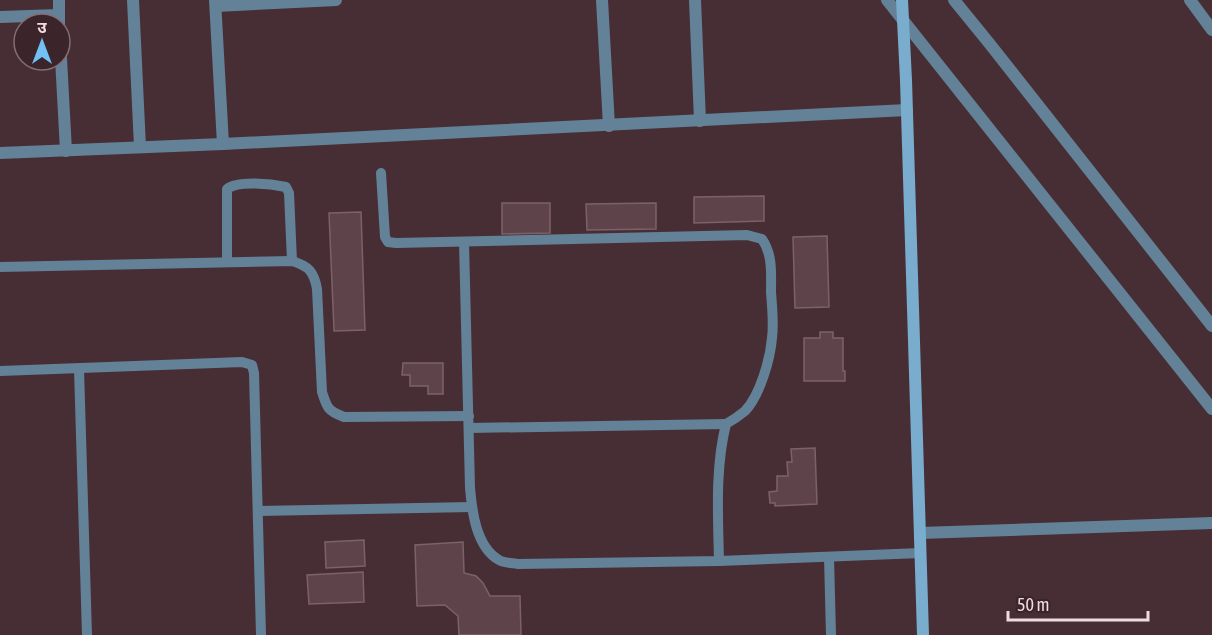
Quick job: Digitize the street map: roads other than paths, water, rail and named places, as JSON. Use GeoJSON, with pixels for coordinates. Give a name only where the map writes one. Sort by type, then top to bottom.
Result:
{"type":"FeatureCollection","features":[{"type":"Feature","properties":{"kind":"street"},"geometry":{"type":"LineString","coordinates":[[134,0],[140,147]]}},
{"type":"Feature","properties":{"kind":"street"},"geometry":{"type":"LineString","coordinates":[[223,144],[215,3],[336,0]]}},
{"type":"Feature","properties":{"kind":"street"},"geometry":{"type":"LineString","coordinates":[[602,0],[609,126]]}},
{"type":"Feature","properties":{"kind":"street"},"geometry":{"type":"LineString","coordinates":[[695,0],[700,121]]}},
{"type":"Feature","properties":{"kind":"street"},"geometry":{"type":"LineString","coordinates":[[887,0],[1212,409]]}},
{"type":"Feature","properties":{"kind":"street"},"geometry":{"type":"LineString","coordinates":[[902,0],[923,635]]}},
{"type":"Feature","properties":{"kind":"street"},"geometry":{"type":"LineString","coordinates":[[954,0],[1212,326]]}},
{"type":"Feature","properties":{"kind":"street"},"geometry":{"type":"LineString","coordinates":[[1190,0],[1212,30]]}},
{"type":"Feature","properties":{"kind":"street"},"geometry":{"type":"LineString","coordinates":[[62,72],[66,151]]}},
{"type":"Feature","properties":{"kind":"street"},"geometry":{"type":"LineString","coordinates":[[0,153],[609,126],[907,110]]}},
{"type":"Feature","properties":{"kind":"street"},"geometry":{"type":"LineString","coordinates":[[920,533],[1212,523]]}},
{"type":"Feature","properties":{"kind":"lane"},"geometry":{"type":"LineString","coordinates":[[381,173],[383,229],[388,242],[747,235],[762,239],[769,248],[772,336],[769,357],[756,394],[746,409],[726,424],[469,428]]}},
{"type":"Feature","properties":{"kind":"lane"},"geometry":{"type":"LineString","coordinates":[[227,262],[227,189],[232,185],[241,184],[279,185],[286,187],[290,193],[292,261]]}},
{"type":"Feature","properties":{"kind":"lane"},"geometry":{"type":"LineString","coordinates":[[464,242],[472,507],[480,539],[500,561],[518,564],[719,561],[921,553]]}},
{"type":"Feature","properties":{"kind":"lane"},"geometry":{"type":"LineString","coordinates":[[0,267],[292,261],[301,263],[315,278],[321,392],[327,407],[333,413],[344,417],[469,416]]}},
{"type":"Feature","properties":{"kind":"lane"},"geometry":{"type":"LineString","coordinates":[[0,371],[242,362],[252,365],[261,635]]}},
{"type":"Feature","properties":{"kind":"lane"},"geometry":{"type":"LineString","coordinates":[[79,369],[87,635]]}},
{"type":"Feature","properties":{"kind":"lane"},"geometry":{"type":"LineString","coordinates":[[719,561],[720,450],[726,424]]}},
{"type":"Feature","properties":{"kind":"lane"},"geometry":{"type":"LineString","coordinates":[[258,511],[472,507]]}},
{"type":"Feature","properties":{"kind":"lane"},"geometry":{"type":"LineString","coordinates":[[829,557],[831,635]]}}]}
